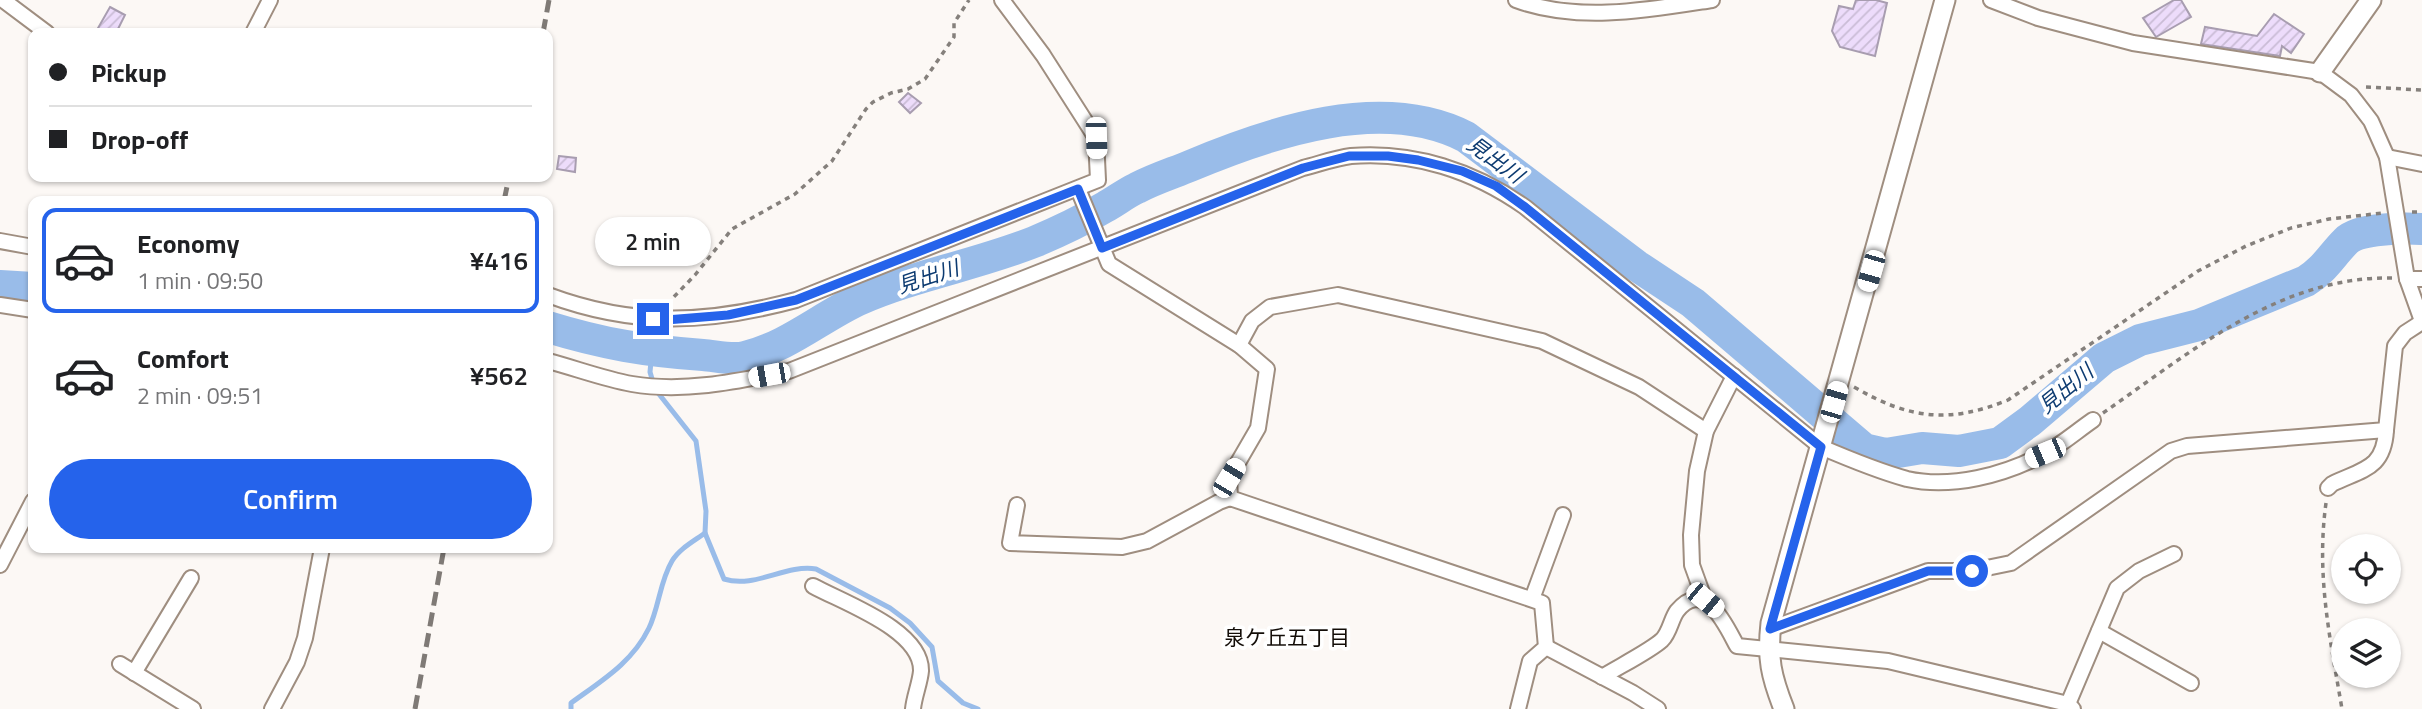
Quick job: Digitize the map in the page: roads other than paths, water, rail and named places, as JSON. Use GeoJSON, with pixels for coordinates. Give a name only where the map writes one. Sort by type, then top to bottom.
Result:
{"type":"FeatureCollection","features":[{"type":"Feature","properties":{"kind":"street"},"geometry":{"type":"LineString","coordinates":[[3,0],[40,28]]}},
{"type":"Feature","properties":{"kind":"street"},"geometry":{"type":"LineString","coordinates":[[256,28],[270,0]]}},
{"type":"Feature","properties":{"kind":"street"},"geometry":{"type":"LineString","coordinates":[[553,297],[578,306],[632,317],[666,320],[728,315],[796,300],[1098,180],[1096,138],[1043,55],[1002,0]]}},
{"type":"Feature","properties":{"kind":"street"},"geometry":{"type":"LineString","coordinates":[[1516,0],[1539,9],[1623,13],[1712,0]]}},
{"type":"Feature","properties":{"kind":"street"},"geometry":{"type":"LineString","coordinates":[[1784,709],[1774,683],[1769,639],[1945,0]]}},
{"type":"Feature","properties":{"kind":"street"},"geometry":{"type":"LineString","coordinates":[[1991,0],[2038,18],[2133,43],[2320,72],[2351,95],[2371,121],[2387,157],[2407,279],[2422,322],[2405,333],[2395,346],[2385,449],[2377,462],[2328,488]]}},
{"type":"Feature","properties":{"kind":"street"},"geometry":{"type":"LineString","coordinates":[[2320,72],[2371,0]]}},
{"type":"Feature","properties":{"kind":"street"},"geometry":{"type":"LineString","coordinates":[[553,362],[632,384],[670,386],[727,383],[789,371],[1303,168],[1349,156],[1388,156],[1462,171],[1496,186],[1821,447],[1908,479],[1931,482],[1988,477],[2045,453],[2093,420]]}},
{"type":"Feature","properties":{"kind":"street"},"geometry":{"type":"LineString","coordinates":[[2387,157],[2422,164]]}},
{"type":"Feature","properties":{"kind":"street"},"geometry":{"type":"LineString","coordinates":[[1078,189],[1109,264],[1239,345],[1267,369],[1258,428],[1229,478],[1230,498]]}},
{"type":"Feature","properties":{"kind":"street"},"geometry":{"type":"LineString","coordinates":[[0,241],[28,246]]}},
{"type":"Feature","properties":{"kind":"street"},"geometry":{"type":"LineString","coordinates":[[2407,279],[2422,279]]}},
{"type":"Feature","properties":{"kind":"street"},"geometry":{"type":"LineString","coordinates":[[1239,345],[1252,321],[1270,307],[1338,295],[1542,341],[1639,387],[1706,431]]}},
{"type":"Feature","properties":{"kind":"street"},"geometry":{"type":"LineString","coordinates":[[0,305],[28,309]]}},
{"type":"Feature","properties":{"kind":"street"},"geometry":{"type":"LineString","coordinates":[[1734,376],[1706,431],[1697,471],[1691,535],[1692,565],[1705,600],[1718,612],[1737,646],[1769,639],[1928,571],[1972,571],[2011,563],[2171,452],[2187,446],[2386,430]]}},
{"type":"Feature","properties":{"kind":"street"},"geometry":{"type":"LineString","coordinates":[[1017,505],[1010,543],[1122,547],[1147,541],[1230,498],[1542,603],[1546,647]]}},
{"type":"Feature","properties":{"kind":"street"},"geometry":{"type":"LineString","coordinates":[[0,565],[28,512]]}},
{"type":"Feature","properties":{"kind":"street"},"geometry":{"type":"LineString","coordinates":[[1532,599],[1563,515]]}},
{"type":"Feature","properties":{"kind":"street"},"geometry":{"type":"LineString","coordinates":[[272,709],[297,662],[305,638],[321,553]]}},
{"type":"Feature","properties":{"kind":"street"},"geometry":{"type":"LineString","coordinates":[[1769,639],[1888,661],[2071,706],[2117,588],[2139,570],[2174,554]]}},
{"type":"Feature","properties":{"kind":"street"},"geometry":{"type":"LineString","coordinates":[[134,673],[191,578]]}},
{"type":"Feature","properties":{"kind":"street"},"geometry":{"type":"LineString","coordinates":[[814,586],[889,626],[908,640],[919,657],[921,673],[913,709]]}},
{"type":"Feature","properties":{"kind":"street"},"geometry":{"type":"LineString","coordinates":[[1602,677],[1664,639],[1677,611],[1692,600],[1705,600]]}},
{"type":"Feature","properties":{"kind":"street"},"geometry":{"type":"LineString","coordinates":[[2099,631],[2191,683]]}},
{"type":"Feature","properties":{"kind":"street"},"geometry":{"type":"LineString","coordinates":[[1546,647],[1658,709]]}},
{"type":"Feature","properties":{"kind":"street"},"geometry":{"type":"LineString","coordinates":[[1518,709],[1530,661],[1546,647]]}},
{"type":"Feature","properties":{"kind":"street"},"geometry":{"type":"LineString","coordinates":[[120,664],[193,709]]}},
{"type":"Feature","properties":{"kind":"waterway","name":"見出川"},"geometry":{"type":"LineString","coordinates":[[553,328],[643,349],[730,358],[745,357],[789,339],[858,300],[1034,242],[1088,217],[1143,185],[1222,153],[1255,141],[1327,123],[1363,118],[1399,119],[1433,125],[1466,137],[1637,266],[1693,303],[1864,449],[1886,454],[1922,448],[1959,451],[2000,443],[2104,358],[2140,340],[2199,325],[2306,281],[2352,237],[2382,230],[2422,229]]}},
{"type":"Feature","properties":{"kind":"waterway","name":"見出川"},"geometry":{"type":"LineString","coordinates":[[0,286],[28,288]]}},
{"type":"Feature","properties":{"kind":"waterway"},"geometry":{"type":"LineString","coordinates":[[652,351],[650,372],[655,389],[696,441],[706,511],[705,533],[724,579],[747,581],[804,568],[816,569],[890,608],[910,623],[932,647],[938,681],[963,703],[978,709]]}},
{"type":"Feature","properties":{"kind":"waterway"},"geometry":{"type":"LineString","coordinates":[[571,709],[571,703],[615,670],[634,651],[649,628],[672,561],[705,533]]}},
{"type":"Feature","properties":{"kind":"railway"},"geometry":{"type":"LineString","coordinates":[[544,28],[549,0]]}},
{"type":"Feature","properties":{"kind":"railway"},"geometry":{"type":"LineString","coordinates":[[505,196],[508,182]]}},
{"type":"Feature","properties":{"kind":"railway"},"geometry":{"type":"LineString","coordinates":[[415,709],[443,553]]}},
{"type":"Feature","properties":{"kind":"district","name":"泉ケ丘五丁目"},"geometry":{"type":"Point","coordinates":[1287,638]}}]}
